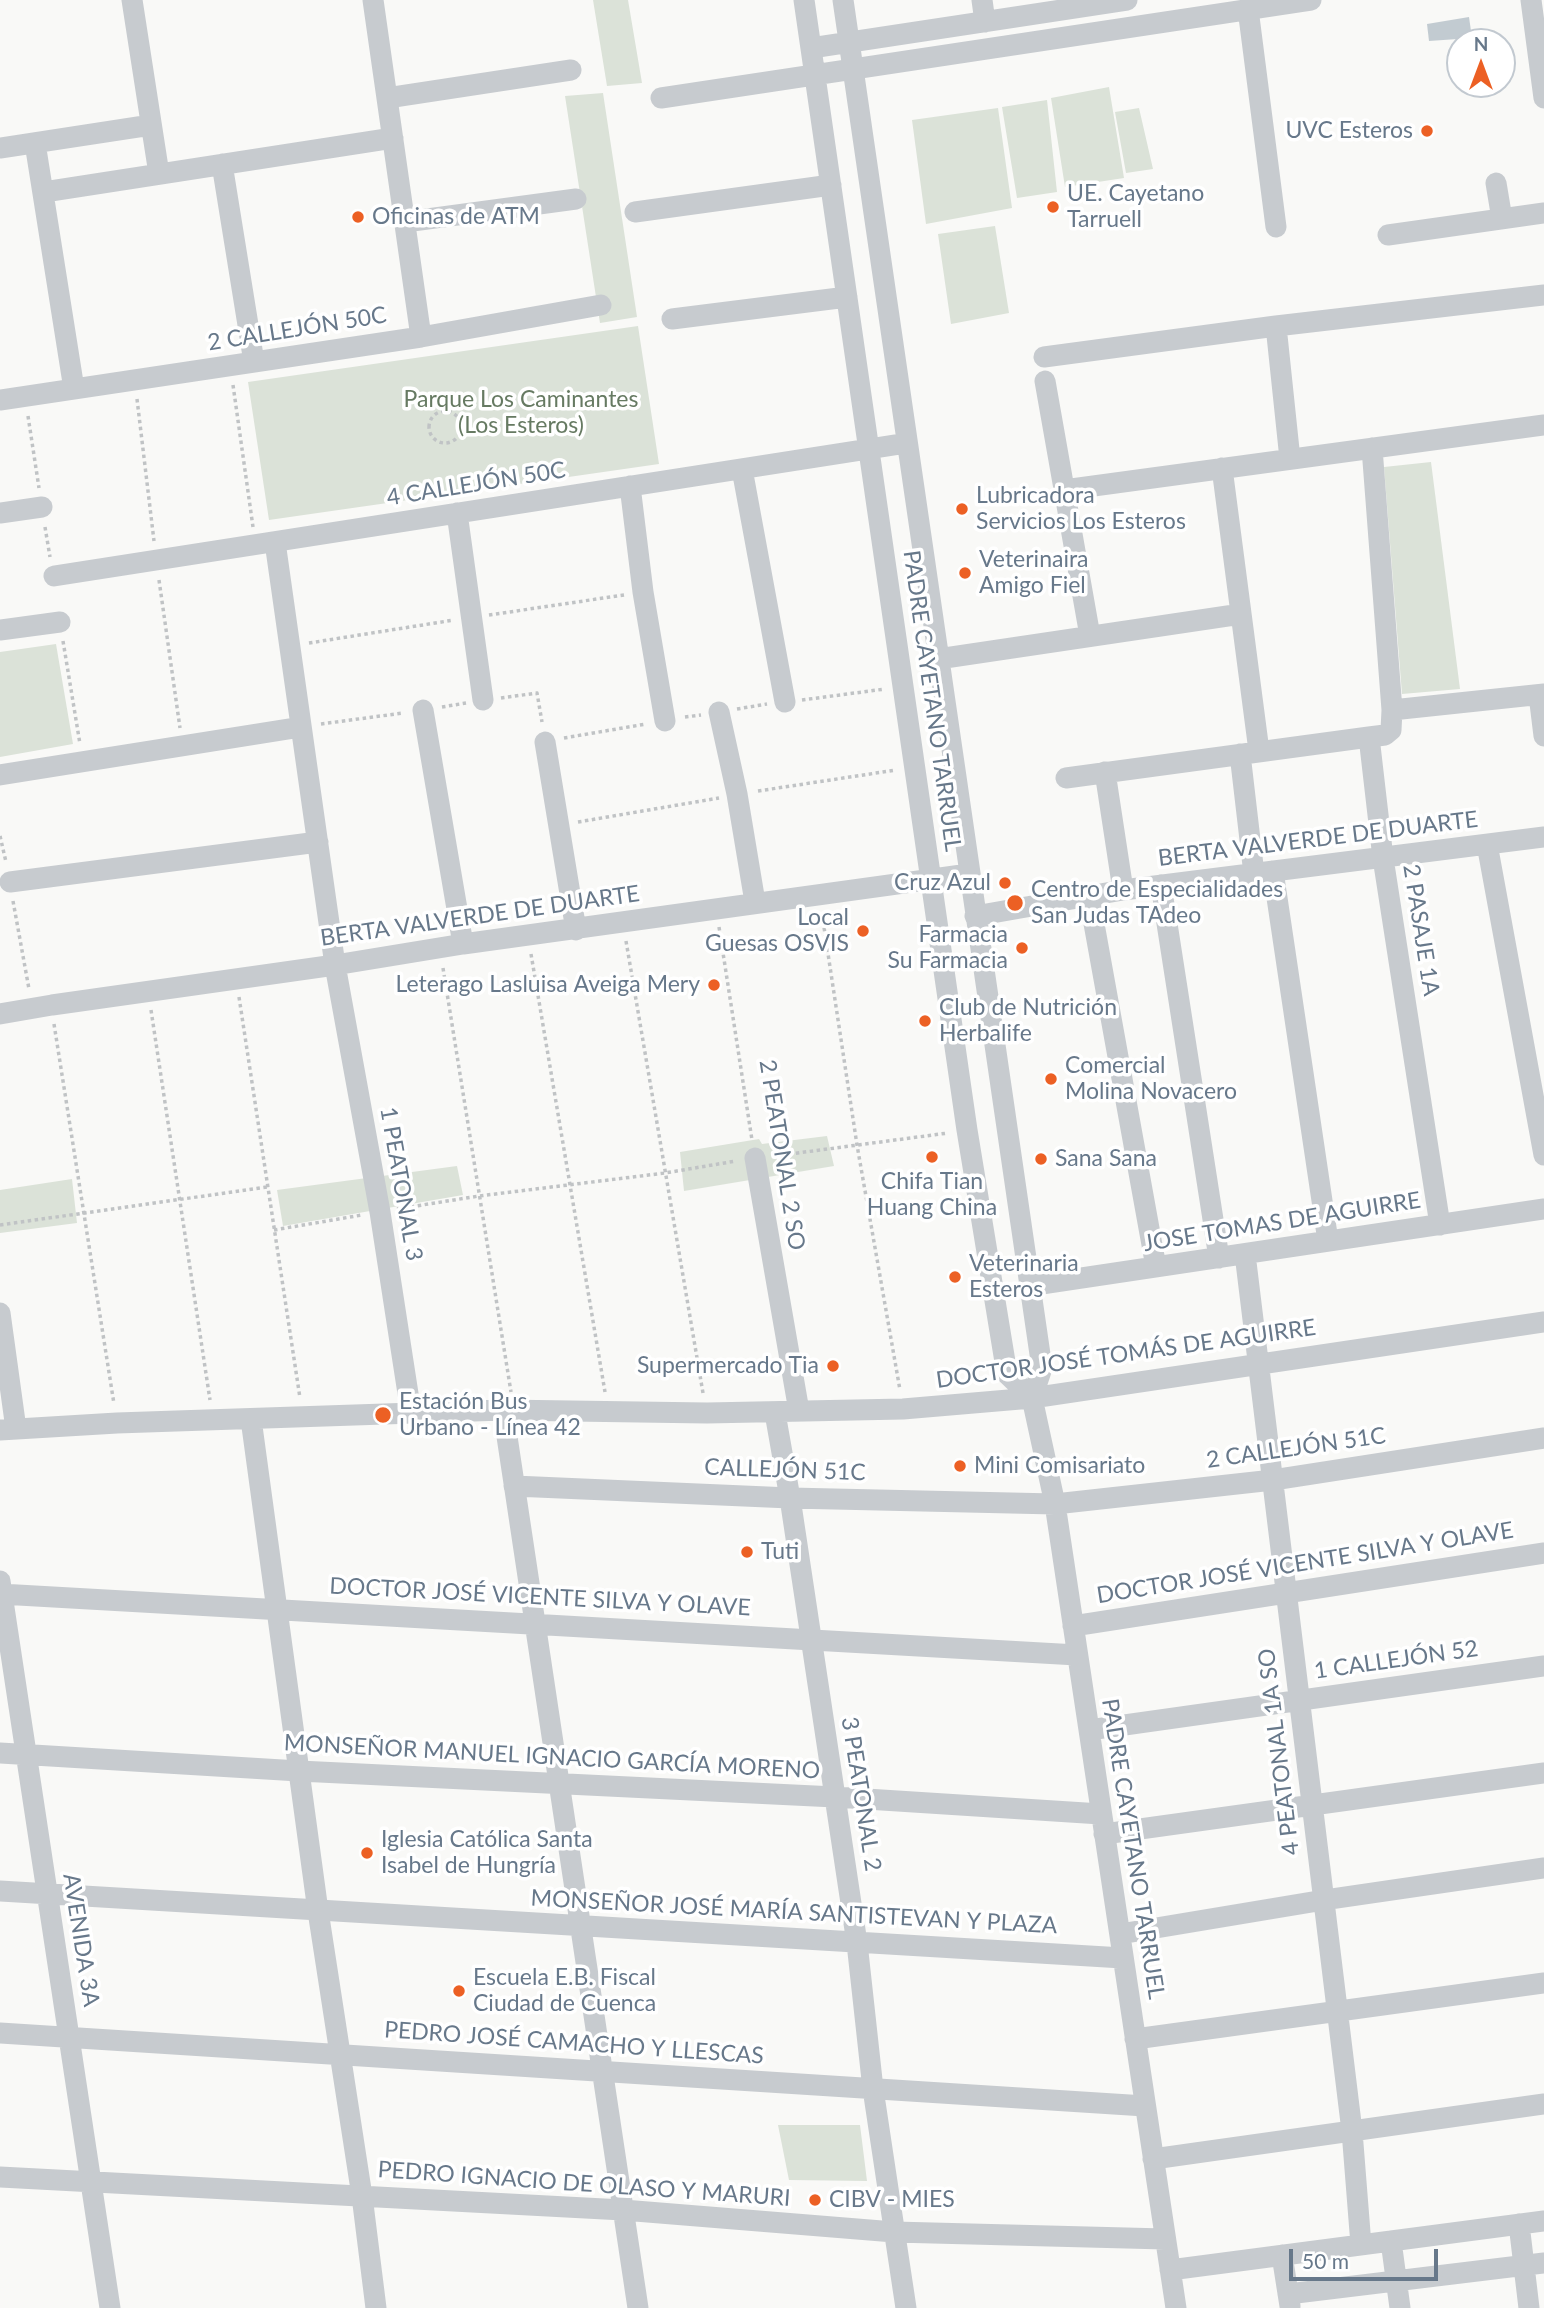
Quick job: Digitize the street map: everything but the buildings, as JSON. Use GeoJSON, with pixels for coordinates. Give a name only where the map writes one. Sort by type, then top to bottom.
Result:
{"type":"FeatureCollection","features":[{"type":"Feature","properties":{"kind":"street"},"geometry":{"type":"LineString","coordinates":[[132,0],[159,174]]}},
{"type":"Feature","properties":{"kind":"street"},"geometry":{"type":"LineString","coordinates":[[373,0],[421,337]]}},
{"type":"Feature","properties":{"kind":"street","name":"PADRE CAYETANO TARRUEL"},"geometry":{"type":"LineString","coordinates":[[804,0],[967,1130],[1007,1374],[1032,1398]]}},
{"type":"Feature","properties":{"kind":"street","name":"PADRE CAYETANO TARRUEL"},"geometry":{"type":"LineString","coordinates":[[843,0],[1042,1368],[1032,1398],[1055,1504],[1176,2308]]}},
{"type":"Feature","properties":{"kind":"street"},"geometry":{"type":"LineString","coordinates":[[982,0],[985,22]]}},
{"type":"Feature","properties":{"kind":"street"},"geometry":{"type":"LineString","coordinates":[[661,97],[1311,0]]}},
{"type":"Feature","properties":{"kind":"street"},"geometry":{"type":"LineString","coordinates":[[1531,0],[1544,98]]}},
{"type":"Feature","properties":{"kind":"street"},"geometry":{"type":"LineString","coordinates":[[811,48],[1120,1]]}},
{"type":"Feature","properties":{"kind":"street"},"geometry":{"type":"LineString","coordinates":[[1248,9],[1276,227]]}},
{"type":"Feature","properties":{"kind":"street"},"geometry":{"type":"LineString","coordinates":[[387,98],[571,70]]}},
{"type":"Feature","properties":{"kind":"street"},"geometry":{"type":"LineString","coordinates":[[0,148],[151,125]]}},
{"type":"Feature","properties":{"kind":"street"},"geometry":{"type":"LineString","coordinates":[[44,191],[393,138]]}},
{"type":"Feature","properties":{"kind":"street"},"geometry":{"type":"LineString","coordinates":[[35,143],[74,389]]}},
{"type":"Feature","properties":{"kind":"street"},"geometry":{"type":"LineString","coordinates":[[222,164],[254,362]]}},
{"type":"Feature","properties":{"kind":"street"},"geometry":{"type":"LineString","coordinates":[[1496,183],[1502,219]]}},
{"type":"Feature","properties":{"kind":"street"},"geometry":{"type":"LineString","coordinates":[[635,212],[831,185]]}},
{"type":"Feature","properties":{"kind":"street"},"geometry":{"type":"LineString","coordinates":[[405,222],[576,200]]}},
{"type":"Feature","properties":{"kind":"street"},"geometry":{"type":"LineString","coordinates":[[1388,235],[1544,213]]}},
{"type":"Feature","properties":{"kind":"street"},"geometry":{"type":"LineString","coordinates":[[1044,357],[1276,326],[1544,295]]}},
{"type":"Feature","properties":{"kind":"street"},"geometry":{"type":"LineString","coordinates":[[672,319],[847,297]]}},
{"type":"Feature","properties":{"kind":"street","name":"2 CALLEJÓN 50C"},"geometry":{"type":"LineString","coordinates":[[0,400],[421,337],[601,305]]}},
{"type":"Feature","properties":{"kind":"street"},"geometry":{"type":"LineString","coordinates":[[1276,326],[1290,459]]}},
{"type":"Feature","properties":{"kind":"street"},"geometry":{"type":"LineString","coordinates":[[1045,381],[1090,636]]}},
{"type":"Feature","properties":{"kind":"street"},"geometry":{"type":"LineString","coordinates":[[1064,490],[1544,425]]}},
{"type":"Feature","properties":{"kind":"street","name":"4 CALLEJÓN 50C"},"geometry":{"type":"LineString","coordinates":[[54,576],[906,443]]}},
{"type":"Feature","properties":{"kind":"street"},"geometry":{"type":"LineString","coordinates":[[1066,778],[1385,735],[1391,730],[1392,710],[1372,448]]}},
{"type":"Feature","properties":{"kind":"street"},"geometry":{"type":"LineString","coordinates":[[1222,468],[1241,614],[1250,752],[1263,872],[1328,1241]]}},
{"type":"Feature","properties":{"kind":"street"},"geometry":{"type":"LineString","coordinates":[[742,469],[785,702]]}},
{"type":"Feature","properties":{"kind":"street"},"geometry":{"type":"LineString","coordinates":[[630,486],[643,592],[665,721]]}},
{"type":"Feature","properties":{"kind":"street"},"geometry":{"type":"LineString","coordinates":[[0,513],[42,506]]}},
{"type":"Feature","properties":{"kind":"street"},"geometry":{"type":"LineString","coordinates":[[457,513],[483,701]]}},
{"type":"Feature","properties":{"kind":"street","name":"1 PEATONAL 3"},"geometry":{"type":"LineString","coordinates":[[265,543],[301,727],[335,965],[380,1212],[411,1413]]}},
{"type":"Feature","properties":{"kind":"street"},"geometry":{"type":"LineString","coordinates":[[938,659],[1241,614]]}},
{"type":"Feature","properties":{"kind":"street"},"geometry":{"type":"LineString","coordinates":[[0,630],[60,622]]}},
{"type":"Feature","properties":{"kind":"street"},"geometry":{"type":"LineString","coordinates":[[1392,710],[1541,694],[1544,736]]}},
{"type":"Feature","properties":{"kind":"street"},"geometry":{"type":"LineString","coordinates":[[423,710],[463,944]]}},
{"type":"Feature","properties":{"kind":"street"},"geometry":{"type":"LineString","coordinates":[[719,712],[737,794],[755,902]]}},
{"type":"Feature","properties":{"kind":"street"},"geometry":{"type":"LineString","coordinates":[[0,775],[301,727]]}},
{"type":"Feature","properties":{"kind":"street","name":"2 PASAJE 1A"},"geometry":{"type":"LineString","coordinates":[[1369,737],[1383,858],[1440,1224]]}},
{"type":"Feature","properties":{"kind":"street"},"geometry":{"type":"LineString","coordinates":[[545,742],[576,930]]}},
{"type":"Feature","properties":{"kind":"street"},"geometry":{"type":"LineString","coordinates":[[1105,772],[1123,890]]}},
{"type":"Feature","properties":{"kind":"street","name":"BERTA VALVERDE DE DUARTE"},"geometry":{"type":"LineString","coordinates":[[975,916],[1123,890],[1544,837]]}},
{"type":"Feature","properties":{"kind":"street"},"geometry":{"type":"LineString","coordinates":[[10,881],[318,842]]}},
{"type":"Feature","properties":{"kind":"street"},"geometry":{"type":"LineString","coordinates":[[1487,844],[1544,1155]]}},
{"type":"Feature","properties":{"kind":"street","name":"BERTA VALVERDE DE DUARTE"},"geometry":{"type":"LineString","coordinates":[[0,1014],[716,907],[969,874]]}},
{"type":"Feature","properties":{"kind":"street"},"geometry":{"type":"LineString","coordinates":[[1161,886],[1219,1258]]}},
{"type":"Feature","properties":{"kind":"street"},"geometry":{"type":"LineString","coordinates":[[1089,896],[1156,1267]]}},
{"type":"Feature","properties":{"kind":"street","name":"2 PEATONAL 2 SO"},"geometry":{"type":"LineString","coordinates":[[755,1158],[799,1411]]}},
{"type":"Feature","properties":{"kind":"street","name":"JOSE TOMAS DE AGUIRRE"},"geometry":{"type":"LineString","coordinates":[[1028,1286],[1544,1209]]}},
{"type":"Feature","properties":{"kind":"street","name":"4 PEATONAL 1A SO"},"geometry":{"type":"LineString","coordinates":[[1245,1254],[1352,2131],[1361,2245]]}},
{"type":"Feature","properties":{"kind":"street"},"geometry":{"type":"LineString","coordinates":[[0,1313],[8,1430]]}},
{"type":"Feature","properties":{"kind":"street","name":"DOCTOR JOSÉ TOMÁS DE AGUIRRE"},"geometry":{"type":"LineString","coordinates":[[8,1430],[117,1423],[508,1410],[775,1413],[903,1409],[1032,1398],[1544,1322]]}},
{"type":"Feature","properties":{"kind":"street"},"geometry":{"type":"LineString","coordinates":[[508,1410],[514,1486],[638,2308]]}},
{"type":"Feature","properties":{"kind":"street","name":"3 PEATONAL 2"},"geometry":{"type":"LineString","coordinates":[[775,1413],[857,1943],[873,2089],[906,2308]]}},
{"type":"Feature","properties":{"kind":"street"},"geometry":{"type":"LineString","coordinates":[[251,1419],[318,1911],[362,2196],[376,2308]]}},
{"type":"Feature","properties":{"kind":"street","name":"2 CALLEJÓN 51C"},"geometry":{"type":"LineString","coordinates":[[1055,1504],[1273,1479],[1544,1438]]}},
{"type":"Feature","properties":{"kind":"street","name":"CALLEJÓN 51C"},"geometry":{"type":"LineString","coordinates":[[514,1486],[790,1498],[1055,1504]]}},
{"type":"Feature","properties":{"kind":"street","name":"DOCTOR JOSÉ VICENTE SILVA Y OLAVE"},"geometry":{"type":"LineString","coordinates":[[1073,1626],[1544,1553]]}},
{"type":"Feature","properties":{"kind":"street","name":"DOCTOR JOSÉ VICENTE SILVA Y OLAVE"},"geometry":{"type":"LineString","coordinates":[[1,1589],[535,1624],[1077,1655]]}},
{"type":"Feature","properties":{"kind":"street","name":"AVENIDA 3A"},"geometry":{"type":"LineString","coordinates":[[1,1589],[110,2308]]}},
{"type":"Feature","properties":{"kind":"street","name":"1 CALLEJÓN 52"},"geometry":{"type":"LineString","coordinates":[[1089,1730],[1544,1666]]}},
{"type":"Feature","properties":{"kind":"street","name":"MONSEÑOR MANUEL IGNACIO GARCÍA MORENO"},"geometry":{"type":"LineString","coordinates":[[0,1753],[299,1771],[835,1797],[1103,1824],[1312,1805],[1544,1773]]}},
{"type":"Feature","properties":{"kind":"street"},"geometry":{"type":"LineString","coordinates":[[1120,1934],[1324,1900],[1544,1868]]}},
{"type":"Feature","properties":{"kind":"street","name":"MONSEÑOR JOSÉ MARÍA SANTISTEVAN Y PLAZA"},"geometry":{"type":"LineString","coordinates":[[0,1891],[1123,1958]]}},
{"type":"Feature","properties":{"kind":"street"},"geometry":{"type":"LineString","coordinates":[[1135,2039],[1544,1983]]}},
{"type":"Feature","properties":{"kind":"street","name":"PEDRO JOSÉ CAMACHO Y LLESCAS"},"geometry":{"type":"LineString","coordinates":[[0,2033],[1145,2106]]}},
{"type":"Feature","properties":{"kind":"street"},"geometry":{"type":"LineString","coordinates":[[1153,2159],[1544,2104]]}},
{"type":"Feature","properties":{"kind":"street","name":"PEDRO IGNACIO DE OLASO Y MARURI"},"geometry":{"type":"LineString","coordinates":[[0,2177],[623,2210],[894,2232],[1165,2239]]}},
{"type":"Feature","properties":{"kind":"street"},"geometry":{"type":"LineString","coordinates":[[1170,2270],[1544,2221]]}},
{"type":"Feature","properties":{"kind":"street"},"geometry":{"type":"LineString","coordinates":[[1519,2224],[1534,2264],[1529,2308]]}},
{"type":"Feature","properties":{"kind":"street"},"geometry":{"type":"LineString","coordinates":[[1391,2241],[1400,2308]]}},
{"type":"Feature","properties":{"kind":"street"},"geometry":{"type":"LineString","coordinates":[[1282,2255],[1289,2301],[1396,2281],[1534,2264]]}},
{"type":"Feature","properties":{"kind":"path"},"geometry":{"type":"LineString","coordinates":[[230,366],[265,543]]}},
{"type":"Feature","properties":{"kind":"path"},"geometry":{"type":"LineString","coordinates":[[440,412],[450,412],[458,417],[460,422],[458,436],[449,442],[444,443],[434,438],[429,428],[432,418],[440,412]]}},
{"type":"Feature","properties":{"kind":"path"},"geometry":{"type":"LineString","coordinates":[[545,742],[665,721]]}},
{"type":"Feature","properties":{"kind":"path"},"geometry":{"type":"LineString","coordinates":[[0,836],[43,1007],[83,1214],[117,1423]]}},
{"type":"Feature","properties":{"kind":"path"},"geometry":{"type":"LineString","coordinates":[[819,894],[857,1145],[903,1409]]}},
{"type":"Feature","properties":{"kind":"path","name":"2 PEATONAL 2 SO"},"geometry":{"type":"LineString","coordinates":[[716,907],[755,1158]]}},
{"type":"Feature","properties":{"kind":"path"},"geometry":{"type":"LineString","coordinates":[[622,922],[707,1413]]}},
{"type":"Feature","properties":{"kind":"path"},"geometry":{"type":"LineString","coordinates":[[528,935],[609,1413]]}},
{"type":"Feature","properties":{"kind":"path"},"geometry":{"type":"LineString","coordinates":[[440,948],[479,1196],[508,1410]]}},
{"type":"Feature","properties":{"kind":"path"},"geometry":{"type":"LineString","coordinates":[[236,978],[303,1418]]}},
{"type":"Feature","properties":{"kind":"path"},"geometry":{"type":"LineString","coordinates":[[148,991],[212,1420]]}},
{"type":"Feature","properties":{"kind":"path"},"geometry":{"type":"LineString","coordinates":[[275,1230],[479,1196],[665,1173],[755,1158],[967,1130]]}},
{"type":"Feature","properties":{"kind":"path"},"geometry":{"type":"LineString","coordinates":[[0,1225],[267,1187]]}},
{"type":"Feature","properties":{"kind":"green space"},"geometry":{"type":"Polygon","coordinates":[[[593,0],[628,0],[642,83],[607,86],[593,0]]]}},
{"type":"Feature","properties":{"kind":"green space"},"geometry":{"type":"Polygon","coordinates":[[[1109,87],[1124,178],[1065,187],[1051,98],[1109,87]]]}},
{"type":"Feature","properties":{"kind":"green space"},"geometry":{"type":"Polygon","coordinates":[[[603,93],[637,317],[600,323],[565,96],[603,93]]]}},
{"type":"Feature","properties":{"kind":"green space"},"geometry":{"type":"Polygon","coordinates":[[[1047,100],[1057,192],[1017,198],[1002,107],[1047,100]]]}},
{"type":"Feature","properties":{"kind":"green space"},"geometry":{"type":"Polygon","coordinates":[[[998,108],[1012,208],[926,224],[912,120],[998,108]]]}},
{"type":"Feature","properties":{"kind":"green space"},"geometry":{"type":"Polygon","coordinates":[[[1139,108],[1153,169],[1126,173],[1115,112],[1139,108]]]}},
{"type":"Feature","properties":{"kind":"green space"},"geometry":{"type":"Polygon","coordinates":[[[995,226],[1009,313],[951,324],[938,234],[995,226]]]}},
{"type":"Feature","properties":{"kind":"green space","name":"Parque Los Caminantes (Los Esteros)"},"geometry":{"type":"Polygon","coordinates":[[[638,326],[659,464],[269,520],[248,382],[638,326]]]}},
{"type":"Feature","properties":{"kind":"green space"},"geometry":{"type":"Polygon","coordinates":[[[1431,462],[1460,689],[1402,694],[1384,467],[1431,462]]]}},
{"type":"Feature","properties":{"kind":"green space"},"geometry":{"type":"Polygon","coordinates":[[[56,644],[73,744],[0,757],[0,652],[56,644]]]}},
{"type":"Feature","properties":{"kind":"green space"},"geometry":{"type":"Polygon","coordinates":[[[827,1136],[834,1166],[684,1191],[680,1152],[759,1139],[762,1144],[827,1136]]]}},
{"type":"Feature","properties":{"kind":"green space"},"geometry":{"type":"Polygon","coordinates":[[[457,1166],[463,1195],[283,1226],[277,1190],[457,1166]]]}},
{"type":"Feature","properties":{"kind":"green space"},"geometry":{"type":"Polygon","coordinates":[[[72,1179],[77,1223],[0,1233],[0,1190],[72,1179]]]}},
{"type":"Feature","properties":{"kind":"green space"},"geometry":{"type":"Polygon","coordinates":[[[778,2125],[860,2125],[867,2181],[789,2180],[778,2125]]]}},
{"type":"Feature","properties":{"kind":"shaded area"},"geometry":{"type":"Polygon","coordinates":[[[1469,17],[1471,28],[1446,28],[1446,40],[1429,41],[1427,24],[1469,17]]]}},
{"type":"Feature","properties":{"kind":"place","name":"UVC Esteros"},"geometry":{"type":"Point","coordinates":[1427,131]}},
{"type":"Feature","properties":{"kind":"place","name":"UE. Cayetano Tarruell"},"geometry":{"type":"Point","coordinates":[1053,207]}},
{"type":"Feature","properties":{"kind":"place","name":"Oficinas de ATM"},"geometry":{"type":"Point","coordinates":[358,217]}},
{"type":"Feature","properties":{"kind":"place","name":"Lubricadora Servicios Los Esteros"},"geometry":{"type":"Point","coordinates":[962,509]}},
{"type":"Feature","properties":{"kind":"place","name":"Veterinaira Amigo Fiel"},"geometry":{"type":"Point","coordinates":[965,573]}},
{"type":"Feature","properties":{"kind":"place","name":"Cruz Azul"},"geometry":{"type":"Point","coordinates":[1005,883]}},
{"type":"Feature","properties":{"kind":"place","name":"Centro de Especialidades San Judas TAdeo"},"geometry":{"type":"Point","coordinates":[1015,903]}},
{"type":"Feature","properties":{"kind":"place","name":"Local Guesas OSVIS"},"geometry":{"type":"Point","coordinates":[863,931]}},
{"type":"Feature","properties":{"kind":"place","name":"Farmacia Su Farmacia"},"geometry":{"type":"Point","coordinates":[1022,948]}},
{"type":"Feature","properties":{"kind":"place","name":"Leterago Lasluisa Aveiga Mery"},"geometry":{"type":"Point","coordinates":[714,985]}},
{"type":"Feature","properties":{"kind":"place","name":"Club de Nutrición Herbalife"},"geometry":{"type":"Point","coordinates":[925,1021]}},
{"type":"Feature","properties":{"kind":"place","name":"Comercial Molina Novacero"},"geometry":{"type":"Point","coordinates":[1051,1079]}},
{"type":"Feature","properties":{"kind":"place","name":"Chifa Tian Huang China"},"geometry":{"type":"Point","coordinates":[932,1157]}},
{"type":"Feature","properties":{"kind":"place","name":"Sana Sana"},"geometry":{"type":"Point","coordinates":[1041,1159]}},
{"type":"Feature","properties":{"kind":"place","name":"Veterinaria Esteros"},"geometry":{"type":"Point","coordinates":[955,1277]}},
{"type":"Feature","properties":{"kind":"place","name":"Supermercado Tia"},"geometry":{"type":"Point","coordinates":[833,1366]}},
{"type":"Feature","properties":{"kind":"place","name":"Estación Bus Urbano - Línea 42"},"geometry":{"type":"Point","coordinates":[383,1415]}},
{"type":"Feature","properties":{"kind":"place","name":"Mini Comisariato"},"geometry":{"type":"Point","coordinates":[960,1466]}},
{"type":"Feature","properties":{"kind":"place","name":"Tuti"},"geometry":{"type":"Point","coordinates":[747,1552]}},
{"type":"Feature","properties":{"kind":"place","name":"Iglesia Católica Santa Isabel de Hungría"},"geometry":{"type":"Point","coordinates":[367,1853]}},
{"type":"Feature","properties":{"kind":"place","name":"Escuela E.B. Fiscal Ciudad de Cuenca"},"geometry":{"type":"Point","coordinates":[459,1991]}},
{"type":"Feature","properties":{"kind":"place","name":"CIBV - MIES"},"geometry":{"type":"Point","coordinates":[815,2200]}}]}
